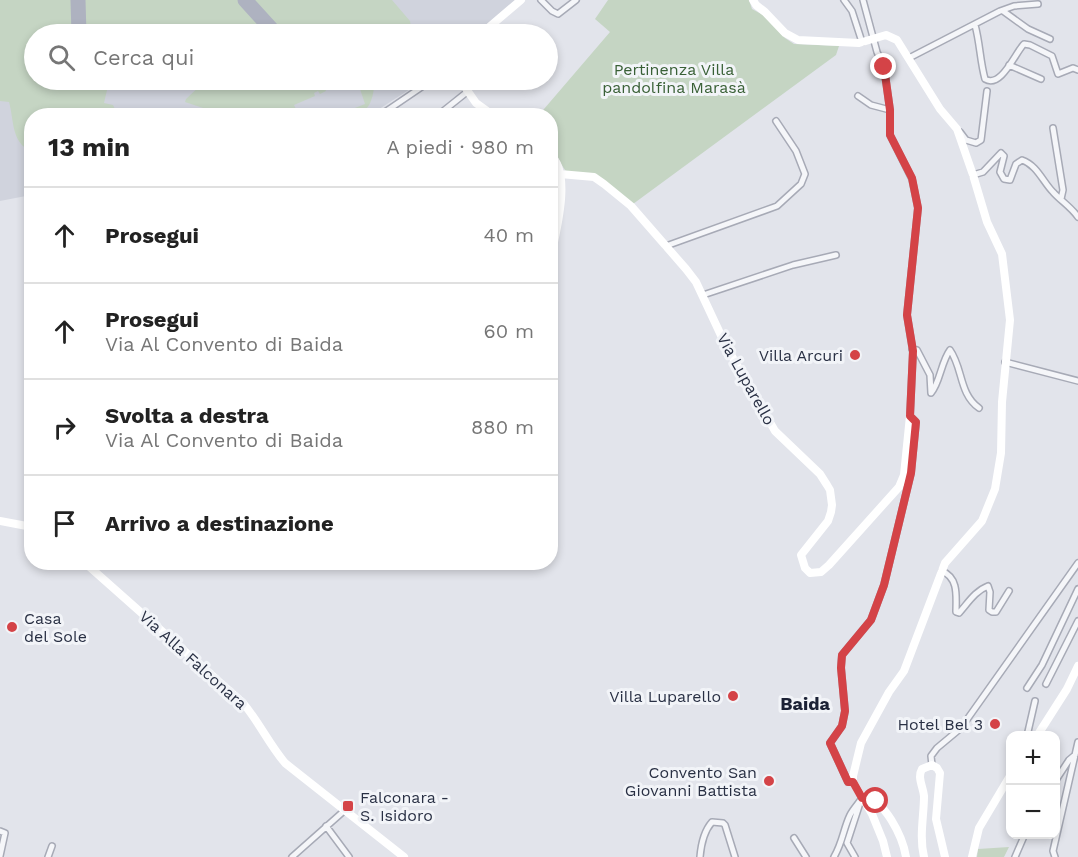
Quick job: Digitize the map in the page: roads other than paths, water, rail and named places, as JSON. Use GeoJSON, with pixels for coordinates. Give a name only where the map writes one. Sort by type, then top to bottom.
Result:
{"type":"FeatureCollection","features":[{"type":"Feature","properties":{"kind":"street"},"geometry":{"type":"LineString","coordinates":[[493,24],[521,0]]}},
{"type":"Feature","properties":{"kind":"street"},"geometry":{"type":"LineString","coordinates":[[541,0],[558,14],[576,0]]}},
{"type":"Feature","properties":{"kind":"street"},"geometry":{"type":"LineString","coordinates":[[753,0],[785,33],[798,40],[847,43],[862,42],[886,35],[897,40],[940,109],[966,140],[976,143],[981,140],[987,91]]}},
{"type":"Feature","properties":{"kind":"street"},"geometry":{"type":"LineString","coordinates":[[844,0],[852,12],[862,42]]}},
{"type":"Feature","properties":{"kind":"street"},"geometry":{"type":"LineString","coordinates":[[853,782],[848,782],[830,743],[842,726],[845,711],[842,655],[871,620],[884,585],[911,473],[916,422],[910,416],[912,350],[907,315],[918,208],[912,178],[890,135],[890,110],[884,67],[877,52],[863,0]]}},
{"type":"Feature","properties":{"kind":"street"},"geometry":{"type":"LineString","coordinates":[[909,58],[1014,6],[1038,4]]}},
{"type":"Feature","properties":{"kind":"street"},"geometry":{"type":"LineString","coordinates":[[1003,11],[1028,29],[1050,39]]}},
{"type":"Feature","properties":{"kind":"street"},"geometry":{"type":"LineString","coordinates":[[975,25],[980,41],[985,79],[994,81],[1024,44],[1052,56],[1058,74],[1073,69],[1078,70]]}},
{"type":"Feature","properties":{"kind":"street"},"geometry":{"type":"LineString","coordinates":[[1009,65],[1041,79]]}},
{"type":"Feature","properties":{"kind":"street"},"geometry":{"type":"LineString","coordinates":[[391,108],[417,90]]}},
{"type":"Feature","properties":{"kind":"street"},"geometry":{"type":"LineString","coordinates":[[447,108],[467,92],[483,108]]}},
{"type":"Feature","properties":{"kind":"street"},"geometry":{"type":"LineString","coordinates":[[858,96],[871,105],[890,110]]}},
{"type":"Feature","properties":{"kind":"street"},"geometry":{"type":"LineString","coordinates":[[666,246],[777,206],[801,184],[805,174],[796,151],[776,121]]}},
{"type":"Feature","properties":{"kind":"street"},"geometry":{"type":"LineString","coordinates":[[1053,128],[1063,190],[1061,199]]}},
{"type":"Feature","properties":{"kind":"street"},"geometry":{"type":"LineString","coordinates":[[887,857],[872,814],[853,782],[861,743],[889,692],[904,671],[945,563],[982,521],[995,489],[1001,453],[1002,402],[1010,320],[1002,254],[987,222],[957,129]]}},
{"type":"Feature","properties":{"kind":"street"},"geometry":{"type":"LineString","coordinates":[[973,175],[983,172],[1001,153],[1004,156],[1000,172],[1004,179],[1010,180],[1016,164],[1022,160],[1029,162],[1052,191],[1072,208],[1078,217]]}},
{"type":"Feature","properties":{"kind":"street"},"geometry":{"type":"LineString","coordinates":[[558,164],[561,204],[558,219]]}},
{"type":"Feature","properties":{"kind":"street","name":"Via Luparello"},"geometry":{"type":"LineString","coordinates":[[560,174],[594,177],[631,206],[666,246],[696,282],[726,346],[775,431],[820,474],[830,490],[832,505],[828,521],[801,555],[805,568],[810,573],[821,572],[829,565],[899,487],[904,475],[910,416]]}},
{"type":"Feature","properties":{"kind":"street"},"geometry":{"type":"LineString","coordinates":[[703,295],[793,265],[836,255]]}},
{"type":"Feature","properties":{"kind":"street"},"geometry":{"type":"LineString","coordinates":[[912,350],[917,350],[930,375],[931,393],[950,350],[955,356],[968,398],[979,408]]}},
{"type":"Feature","properties":{"kind":"street"},"geometry":{"type":"LineString","coordinates":[[1005,362],[1078,381]]}},
{"type":"Feature","properties":{"kind":"street"},"geometry":{"type":"LineString","coordinates":[[0,521],[24,525]]}},
{"type":"Feature","properties":{"kind":"street"},"geometry":{"type":"LineString","coordinates":[[932,765],[931,756],[961,728],[1078,563]]}},
{"type":"Feature","properties":{"kind":"street","name":"Via Alla Falconara"},"geometry":{"type":"LineString","coordinates":[[93,570],[231,691],[254,716],[271,746],[285,763],[404,857]]}},
{"type":"Feature","properties":{"kind":"street"},"geometry":{"type":"LineString","coordinates":[[942,571],[948,574],[954,583],[956,612],[960,613],[982,588],[988,586],[989,610],[996,612],[1009,591]]}},
{"type":"Feature","properties":{"kind":"street"},"geometry":{"type":"LineString","coordinates":[[1027,688],[1042,665],[1078,589]]}},
{"type":"Feature","properties":{"kind":"street"},"geometry":{"type":"LineString","coordinates":[[1046,684],[1078,621]]}},
{"type":"Feature","properties":{"kind":"street"},"geometry":{"type":"LineString","coordinates":[[1040,731],[1078,666]]}},
{"type":"Feature","properties":{"kind":"street"},"geometry":{"type":"LineString","coordinates":[[1028,731],[1035,701]]}},
{"type":"Feature","properties":{"kind":"street"},"geometry":{"type":"LineString","coordinates":[[1055,857],[1053,851],[1078,742]]}},
{"type":"Feature","properties":{"kind":"street"},"geometry":{"type":"LineString","coordinates":[[1060,774],[1075,755]]}},
{"type":"Feature","properties":{"kind":"street"},"geometry":{"type":"LineString","coordinates":[[924,857],[921,835],[924,798],[919,774],[922,769],[932,765]]}},
{"type":"Feature","properties":{"kind":"street"},"geometry":{"type":"LineString","coordinates":[[932,765],[940,773],[936,819],[945,857]]}},
{"type":"Feature","properties":{"kind":"street"},"geometry":{"type":"LineString","coordinates":[[972,857],[979,828],[1006,784]]}},
{"type":"Feature","properties":{"kind":"street"},"geometry":{"type":"LineString","coordinates":[[834,857],[842,843],[851,812],[862,798]]}},
{"type":"Feature","properties":{"kind":"street"},"geometry":{"type":"LineString","coordinates":[[855,857],[847,843],[862,798]]}},
{"type":"Feature","properties":{"kind":"street"},"geometry":{"type":"LineString","coordinates":[[862,798],[876,801],[894,823],[906,857]]}},
{"type":"Feature","properties":{"kind":"street"},"geometry":{"type":"LineString","coordinates":[[292,857],[345,810]]}},
{"type":"Feature","properties":{"kind":"street"},"geometry":{"type":"LineString","coordinates":[[700,857],[700,848],[712,822],[725,825],[735,857]]}},
{"type":"Feature","properties":{"kind":"street"},"geometry":{"type":"LineString","coordinates":[[326,826],[349,857]]}},
{"type":"Feature","properties":{"kind":"street"},"geometry":{"type":"LineString","coordinates":[[0,831],[4,833],[0,856]]}},
{"type":"Feature","properties":{"kind":"street"},"geometry":{"type":"LineString","coordinates":[[794,838],[806,857]]}},
{"type":"Feature","properties":{"kind":"street"},"geometry":{"type":"LineString","coordinates":[[1015,857],[1023,839]]}},
{"type":"Feature","properties":{"kind":"street"},"geometry":{"type":"LineString","coordinates":[[48,857],[52,846]]}},
{"type":"Feature","properties":{"kind":"place","name":"Villa Arcuri"},"geometry":{"type":"Point","coordinates":[855,355]}},
{"type":"Feature","properties":{"kind":"place","name":"Casa del Sole"},"geometry":{"type":"Point","coordinates":[12,627]}},
{"type":"Feature","properties":{"kind":"place","name":"Villa Luparello"},"geometry":{"type":"Point","coordinates":[733,696]}},
{"type":"Feature","properties":{"kind":"place","name":"Hotel Bel 3"},"geometry":{"type":"Point","coordinates":[995,724]}},
{"type":"Feature","properties":{"kind":"place","name":"Convento San Giovanni Battista"},"geometry":{"type":"Point","coordinates":[769,781]}},
{"type":"Feature","properties":{"kind":"place","name":"Falconara - S. Isidoro"},"geometry":{"type":"Point","coordinates":[348,806]}},
{"type":"Feature","properties":{"kind":"district","name":"Baida"},"geometry":{"type":"Point","coordinates":[805,703]}},
{"type":"Feature","properties":{"kind":"park label","name":"Pertinenza Villa pandolfina Marasà"},"geometry":{"type":"Point","coordinates":[674,78]}}]}
